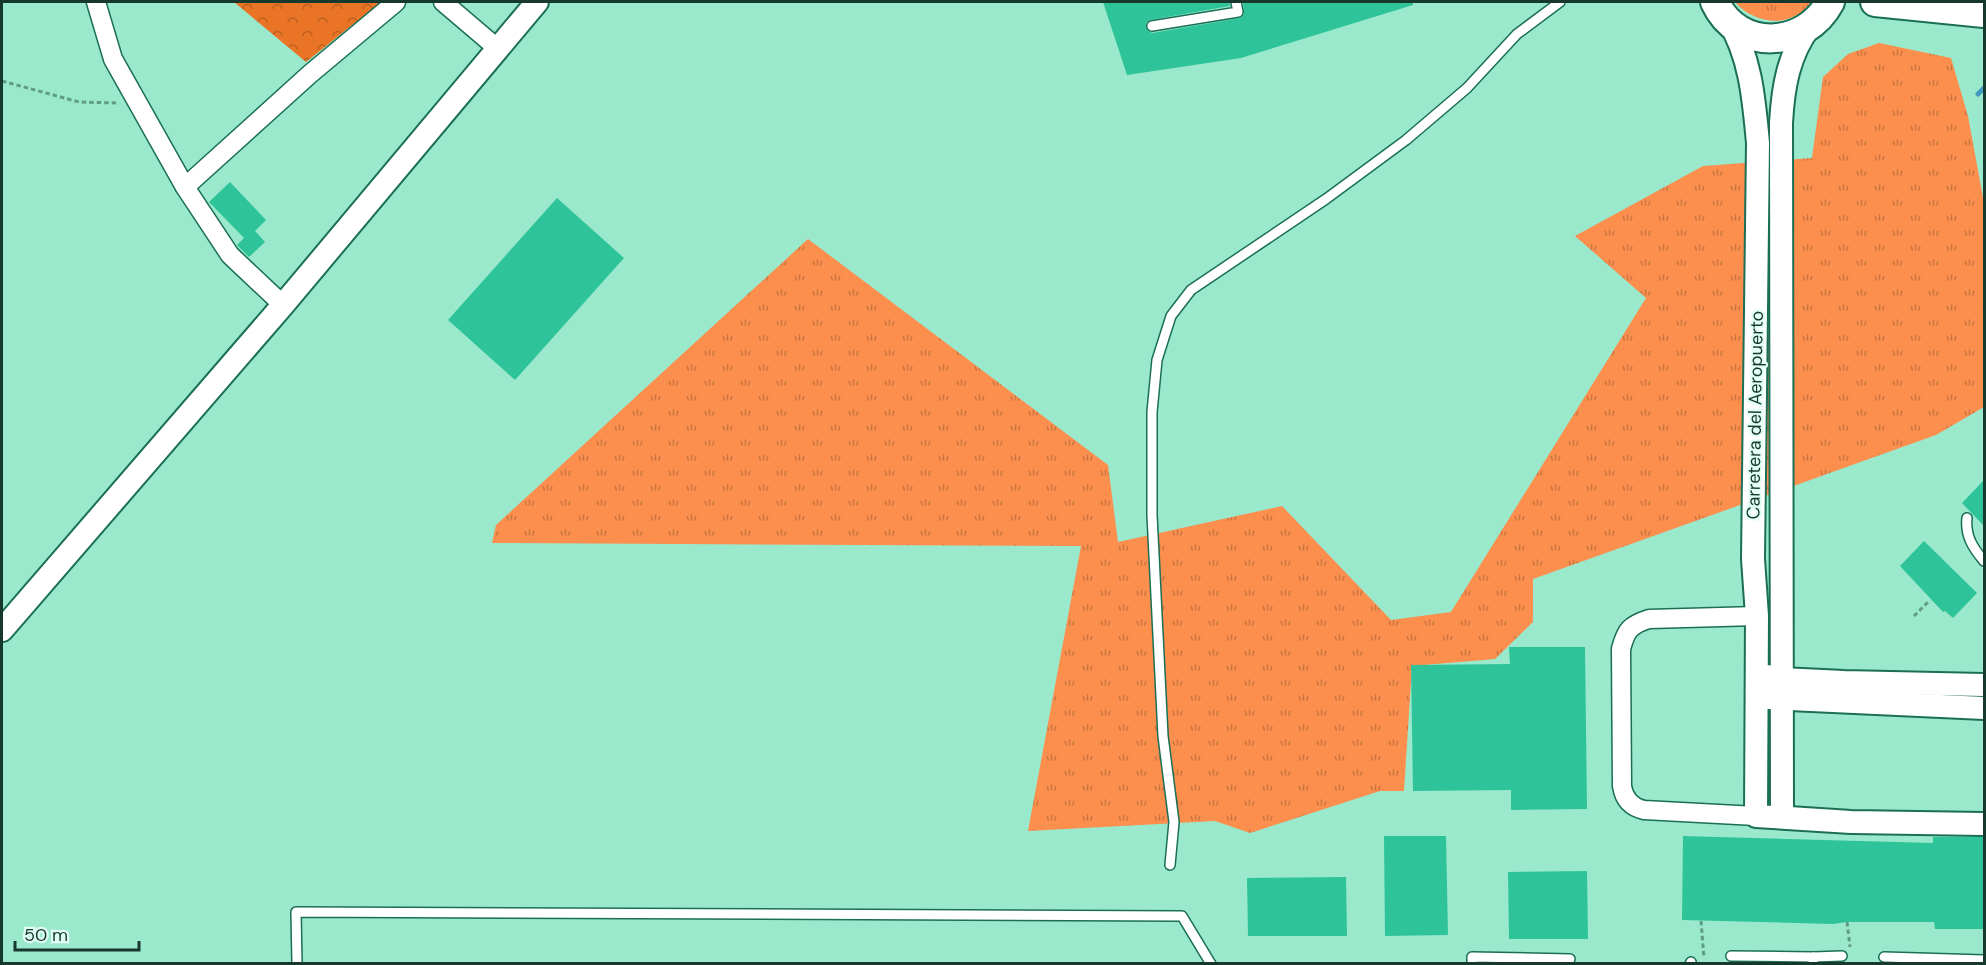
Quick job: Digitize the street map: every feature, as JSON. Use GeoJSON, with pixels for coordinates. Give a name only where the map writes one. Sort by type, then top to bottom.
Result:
{"type":"FeatureCollection","features":[{"type":"Feature","properties":{"kind":"main road"},"geometry":{"type":"LineString","coordinates":[[1721,11],[1742,31],[1759,38],[1777,39],[1795,35],[1810,26],[1830,2]]}},
{"type":"Feature","properties":{"kind":"main road"},"geometry":{"type":"LineString","coordinates":[[1875,2],[1984,13]]}},
{"type":"Feature","properties":{"kind":"street"},"geometry":{"type":"LineString","coordinates":[[96,2],[113,59],[185,187],[230,255],[283,305]]}},
{"type":"Feature","properties":{"kind":"street"},"geometry":{"type":"LineString","coordinates":[[185,187],[310,74],[396,2]]}},
{"type":"Feature","properties":{"kind":"street"},"geometry":{"type":"LineString","coordinates":[[443,2],[497,48]]}},
{"type":"Feature","properties":{"kind":"street"},"geometry":{"type":"LineString","coordinates":[[2,630],[283,305],[537,2]]}},
{"type":"Feature","properties":{"kind":"street","name":"Carretera del Aeropuerto"},"geometry":{"type":"LineString","coordinates":[[1721,11],[1734,31],[1748,67],[1755,101],[1758,143],[1753,559],[1757,616],[1756,816]]}},
{"type":"Feature","properties":{"kind":"street","name":"Carretera del Aeropuerto"},"geometry":{"type":"LineString","coordinates":[[1782,817],[1782,102],[1793,55],[1810,26]]}},
{"type":"Feature","properties":{"kind":"street"},"geometry":{"type":"LineString","coordinates":[[1757,616],[1649,619],[1634,624],[1628,629],[1621,649],[1622,786],[1626,799],[1636,808],[1644,810],[1851,822],[1984,824]]}},
{"type":"Feature","properties":{"kind":"street"},"geometry":{"type":"LineString","coordinates":[[1757,674],[1781,688],[1984,708]]}},
{"type":"Feature","properties":{"kind":"street"},"geometry":{"type":"LineString","coordinates":[[1757,698],[1781,688],[1844,682],[1984,685]]}},
{"type":"Feature","properties":{"kind":"lane"},"geometry":{"type":"LineString","coordinates":[[1152,26],[1238,12],[1236,2]]}},
{"type":"Feature","properties":{"kind":"lane"},"geometry":{"type":"LineString","coordinates":[[1170,865],[1174,822],[1163,736],[1152,492],[1152,412],[1157,360],[1171,316],[1191,290],[1326,199],[1406,140],[1467,88],[1517,34],[1560,2]]}},
{"type":"Feature","properties":{"kind":"lane"},"geometry":{"type":"LineString","coordinates":[[1967,518],[1966,528],[1970,542],[1984,561]]}},
{"type":"Feature","properties":{"kind":"lane"},"geometry":{"type":"LineString","coordinates":[[297,963],[296,912],[1182,916],[1211,963]]}},
{"type":"Feature","properties":{"kind":"lane"},"geometry":{"type":"LineString","coordinates":[[1731,956],[1813,960],[1846,955]]}},
{"type":"Feature","properties":{"kind":"lane"},"geometry":{"type":"LineString","coordinates":[[1472,963],[1472,957],[1570,960]]}},
{"type":"Feature","properties":{"kind":"lane"},"geometry":{"type":"LineString","coordinates":[[1884,957],[1984,960]]}},
{"type":"Feature","properties":{"kind":"path"},"geometry":{"type":"LineString","coordinates":[[2,81],[79,102],[138,104]]}},
{"type":"Feature","properties":{"kind":"path"},"geometry":{"type":"LineString","coordinates":[[1914,616],[1930,600]]}},
{"type":"Feature","properties":{"kind":"path"},"geometry":{"type":"LineString","coordinates":[[1701,921],[1705,963]]}},
{"type":"Feature","properties":{"kind":"path"},"geometry":{"type":"LineString","coordinates":[[1846,955],[1847,922]]}},
{"type":"Feature","properties":{"kind":"green space"},"geometry":{"type":"Polygon","coordinates":[[[234,2],[381,2],[306,62],[234,2]]]}},
{"type":"Feature","properties":{"kind":"green space"},"geometry":{"type":"Polygon","coordinates":[[[1735,2],[1811,2],[1794,17],[1773,21],[1753,16],[1735,2]]]}},
{"type":"Feature","properties":{"kind":"green space"},"geometry":{"type":"Polygon","coordinates":[[[1879,43],[1951,58],[1968,116],[1984,203],[1984,407],[1936,435],[1533,579],[1533,622],[1495,659],[1412,666],[1404,791],[1380,791],[1250,833],[1215,821],[1028,831],[1081,546],[492,543],[496,525],[808,239],[1108,465],[1118,542],[1282,506],[1391,620],[1451,612],[1646,298],[1575,236],[1703,166],[1812,158],[1823,77],[1848,54],[1879,43]]]}},
{"type":"Feature","properties":{"kind":"building"},"geometry":{"type":"Polygon","coordinates":[[[1103,2],[1229,2],[1230,6],[1150,20],[1146,23],[1146,28],[1152,33],[1240,18],[1244,14],[1243,2],[1413,2],[1413,5],[1241,58],[1127,75],[1103,2]]]}},
{"type":"Feature","properties":{"kind":"building"},"geometry":{"type":"Polygon","coordinates":[[[230,182],[266,220],[255,231],[265,242],[249,257],[237,245],[244,238],[209,202],[230,182]]]}},
{"type":"Feature","properties":{"kind":"building"},"geometry":{"type":"Polygon","coordinates":[[[557,198],[624,258],[515,380],[448,320],[557,198]]]}},
{"type":"Feature","properties":{"kind":"building"},"geometry":{"type":"Polygon","coordinates":[[[1984,480],[1984,526],[1962,503],[1984,480]]]}},
{"type":"Feature","properties":{"kind":"building"},"geometry":{"type":"Polygon","coordinates":[[[1924,541],[1977,593],[1953,618],[1945,611],[1943,612],[1900,566],[1924,541]]]}},
{"type":"Feature","properties":{"kind":"building"},"geometry":{"type":"Polygon","coordinates":[[[1509,647],[1585,647],[1587,809],[1511,810],[1511,790],[1413,791],[1411,665],[1510,664],[1509,647]]]}},
{"type":"Feature","properties":{"kind":"building"},"geometry":{"type":"Polygon","coordinates":[[[1384,836],[1446,836],[1448,935],[1385,936],[1384,836]]]}},
{"type":"Feature","properties":{"kind":"building"},"geometry":{"type":"Polygon","coordinates":[[[1683,836],[1933,843],[1933,837],[1984,837],[1984,929],[1935,929],[1934,922],[1833,924],[1682,920],[1683,836]]]}},
{"type":"Feature","properties":{"kind":"building"},"geometry":{"type":"Polygon","coordinates":[[[1587,871],[1588,939],[1509,939],[1508,872],[1587,871]]]}},
{"type":"Feature","properties":{"kind":"building"},"geometry":{"type":"Polygon","coordinates":[[[1346,877],[1347,936],[1248,936],[1247,878],[1346,877]]]}},
{"type":"Feature","properties":{"kind":"waterway"},"geometry":{"type":"LineString","coordinates":[[1978,94],[1984,88]]}}]}
